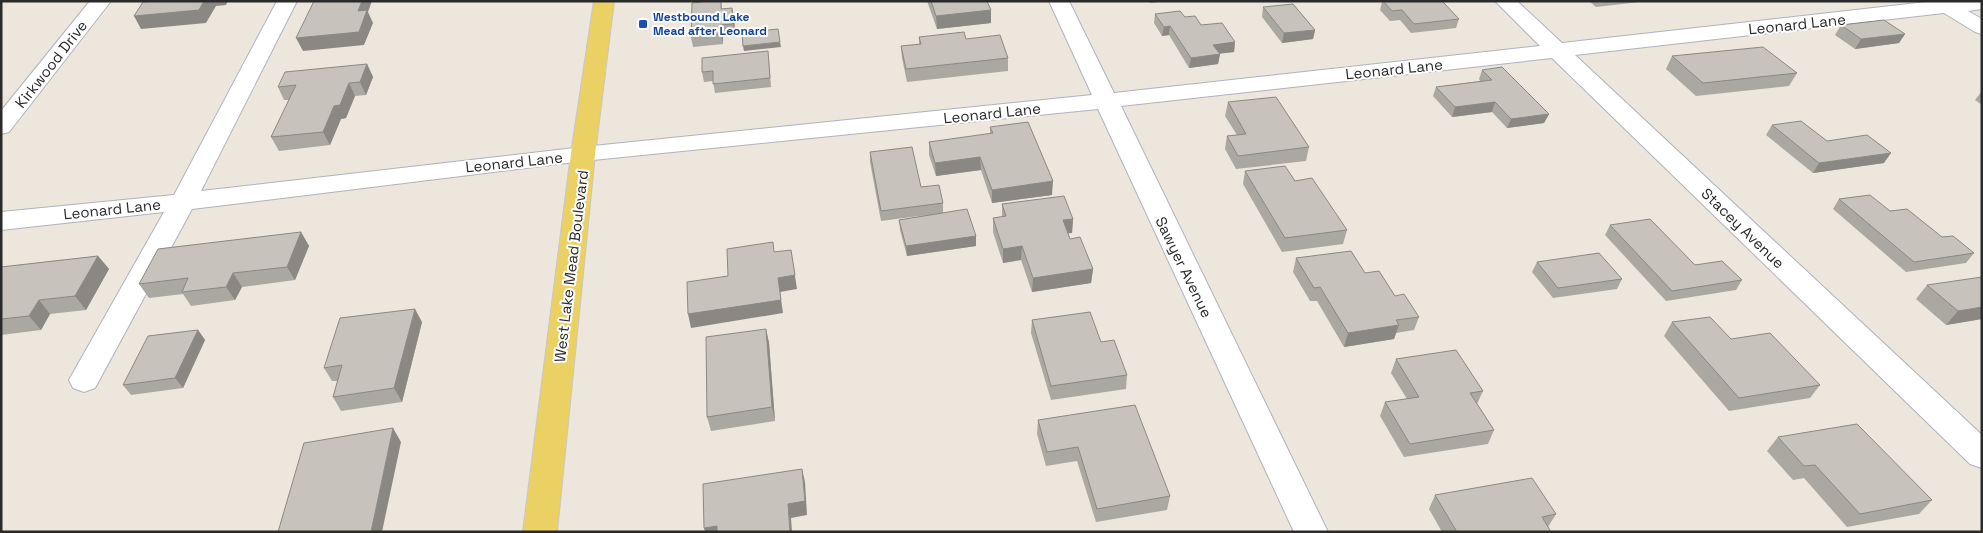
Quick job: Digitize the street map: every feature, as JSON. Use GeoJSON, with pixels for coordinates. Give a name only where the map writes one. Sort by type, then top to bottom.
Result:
{"type":"FeatureCollection","features":[{"type":"Feature","properties":{"kind":"main road","name":"West Lake Mead Boulevard"},"geometry":{"type":"LineString","coordinates":[[540,532],[583,154],[604,1]]}},
{"type":"Feature","properties":{"kind":"street","name":"Kirkwood Drive"},"geometry":{"type":"LineString","coordinates":[[1,127],[101,1]]}},
{"type":"Feature","properties":{"kind":"street"},"geometry":{"type":"LineString","coordinates":[[84,380],[171,224],[287,1]]}},
{"type":"Feature","properties":{"kind":"street","name":"Sawyer Avenue"},"geometry":{"type":"LineString","coordinates":[[1059,1],[1311,532]]}},
{"type":"Feature","properties":{"kind":"street","name":"Stacey Avenue"},"geometry":{"type":"LineString","coordinates":[[1505,1],[1982,455]]}},
{"type":"Feature","properties":{"kind":"street","name":"Leonard Lane"},"geometry":{"type":"LineString","coordinates":[[1,221],[181,202],[583,154],[1105,101],[1557,51],[1943,4],[1982,3]]}},
{"type":"Feature","properties":{"kind":"street"},"geometry":{"type":"LineString","coordinates":[[1943,4],[1982,28]]}},
{"type":"Feature","properties":{"kind":"building"},"geometry":{"type":"Polygon","coordinates":[[[204,1],[199,10],[134,16],[143,2],[204,1]]]}},
{"type":"Feature","properties":{"kind":"building"},"geometry":{"type":"Polygon","coordinates":[[[314,1],[362,1],[358,11],[367,10],[359,32],[296,38],[314,1]]]}},
{"type":"Feature","properties":{"kind":"building"},"geometry":{"type":"Polygon","coordinates":[[[721,1],[721,9],[732,8],[733,24],[721,25],[721,34],[691,37],[692,3],[721,1]]]}},
{"type":"Feature","properties":{"kind":"building"},"geometry":{"type":"Polygon","coordinates":[[[931,1],[987,1],[991,10],[936,16],[931,1]]]}},
{"type":"Feature","properties":{"kind":"building"},"geometry":{"type":"Polygon","coordinates":[[[1383,1],[1442,1],[1459,19],[1414,24],[1402,10],[1392,11],[1383,1]]]}},
{"type":"Feature","properties":{"kind":"building"},"geometry":{"type":"Polygon","coordinates":[[[1293,4],[1315,30],[1284,33],[1263,7],[1293,4]]]}},
{"type":"Feature","properties":{"kind":"building"},"geometry":{"type":"Polygon","coordinates":[[[1180,11],[1185,17],[1195,16],[1201,25],[1222,23],[1235,42],[1213,45],[1220,54],[1191,58],[1170,26],[1164,27],[1155,14],[1180,11]]]}},
{"type":"Feature","properties":{"kind":"building"},"geometry":{"type":"Polygon","coordinates":[[[1884,20],[1905,34],[1861,39],[1841,25],[1884,20]]]}},
{"type":"Feature","properties":{"kind":"building"},"geometry":{"type":"Polygon","coordinates":[[[778,29],[780,42],[743,46],[742,33],[778,29]]]}},
{"type":"Feature","properties":{"kind":"building"},"geometry":{"type":"Polygon","coordinates":[[[964,32],[966,39],[1000,35],[1008,58],[906,69],[901,46],[921,44],[919,37],[964,32]]]}},
{"type":"Feature","properties":{"kind":"building"},"geometry":{"type":"Polygon","coordinates":[[[1763,47],[1797,73],[1703,83],[1672,56],[1763,47]]]}},
{"type":"Feature","properties":{"kind":"building"},"geometry":{"type":"Polygon","coordinates":[[[768,51],[770,78],[713,84],[713,71],[702,72],[702,58],[768,51]]]}},
{"type":"Feature","properties":{"kind":"building"},"geometry":{"type":"Polygon","coordinates":[[[367,64],[360,82],[349,83],[340,105],[334,106],[323,132],[271,137],[296,85],[278,87],[285,72],[367,64]]]}},
{"type":"Feature","properties":{"kind":"building"},"geometry":{"type":"Polygon","coordinates":[[[1502,67],[1549,114],[1511,119],[1495,102],[1455,107],[1436,87],[1492,80],[1482,70],[1502,67]]]}},
{"type":"Feature","properties":{"kind":"building"},"geometry":{"type":"Polygon","coordinates":[[[1276,97],[1309,147],[1238,156],[1227,136],[1246,134],[1228,102],[1276,97]]]}},
{"type":"Feature","properties":{"kind":"building"},"geometry":{"type":"Polygon","coordinates":[[[1801,121],[1827,141],[1867,135],[1891,153],[1819,163],[1772,125],[1801,121]]]}},
{"type":"Feature","properties":{"kind":"building"},"geometry":{"type":"Polygon","coordinates":[[[1028,122],[1053,181],[992,190],[980,157],[935,163],[929,142],[993,133],[990,127],[1028,122]]]}},
{"type":"Feature","properties":{"kind":"building"},"geometry":{"type":"Polygon","coordinates":[[[912,147],[921,187],[939,185],[943,203],[881,211],[870,152],[912,147]]]}},
{"type":"Feature","properties":{"kind":"building"},"geometry":{"type":"Polygon","coordinates":[[[1285,166],[1295,181],[1312,178],[1347,230],[1285,238],[1245,171],[1285,166]]]}},
{"type":"Feature","properties":{"kind":"building"},"geometry":{"type":"Polygon","coordinates":[[[1870,195],[1890,211],[1907,209],[1942,237],[1953,236],[1974,253],[1914,262],[1839,199],[1870,195]]]}},
{"type":"Feature","properties":{"kind":"building"},"geometry":{"type":"Polygon","coordinates":[[[1064,196],[1073,219],[1063,220],[1070,239],[1080,237],[1093,269],[1033,278],[1022,246],[1003,249],[993,218],[1006,216],[1002,204],[1064,196]]]}},
{"type":"Feature","properties":{"kind":"building"},"geometry":{"type":"Polygon","coordinates":[[[967,209],[976,236],[906,246],[899,220],[967,209]]]}},
{"type":"Feature","properties":{"kind":"building"},"geometry":{"type":"Polygon","coordinates":[[[1650,219],[1695,265],[1722,261],[1742,280],[1672,291],[1610,225],[1650,219]]]}},
{"type":"Feature","properties":{"kind":"building"},"geometry":{"type":"Polygon","coordinates":[[[301,232],[287,267],[233,273],[226,287],[182,292],[188,278],[139,284],[158,249],[301,232]]]}},
{"type":"Feature","properties":{"kind":"building"},"geometry":{"type":"Polygon","coordinates":[[[773,242],[774,252],[791,250],[795,275],[778,278],[781,300],[688,314],[687,282],[728,276],[727,249],[773,242]]]}},
{"type":"Feature","properties":{"kind":"building"},"geometry":{"type":"Polygon","coordinates":[[[1351,251],[1365,273],[1379,271],[1395,296],[1404,294],[1419,317],[1396,320],[1399,325],[1348,333],[1320,287],[1314,288],[1296,258],[1351,251]]]}},
{"type":"Feature","properties":{"kind":"building"},"geometry":{"type":"Polygon","coordinates":[[[1599,253],[1622,279],[1558,288],[1537,262],[1599,253]]]}},
{"type":"Feature","properties":{"kind":"building"},"geometry":{"type":"Polygon","coordinates":[[[98,256],[75,296],[39,300],[29,316],[1,319],[1,267],[98,256]]]}},
{"type":"Feature","properties":{"kind":"building"},"geometry":{"type":"Polygon","coordinates":[[[1982,277],[1982,307],[1958,311],[1927,285],[1982,277]]]}},
{"type":"Feature","properties":{"kind":"building"},"geometry":{"type":"Polygon","coordinates":[[[415,309],[394,388],[333,397],[342,365],[324,368],[340,318],[415,309]]]}},
{"type":"Feature","properties":{"kind":"building"},"geometry":{"type":"Polygon","coordinates":[[[1090,312],[1101,342],[1114,340],[1127,375],[1051,386],[1032,320],[1090,312]]]}},
{"type":"Feature","properties":{"kind":"building"},"geometry":{"type":"Polygon","coordinates":[[[1710,317],[1731,339],[1770,333],[1820,385],[1739,398],[1672,322],[1710,317]]]}},
{"type":"Feature","properties":{"kind":"building"},"geometry":{"type":"Polygon","coordinates":[[[766,329],[772,407],[707,417],[706,337],[766,329]]]}},
{"type":"Feature","properties":{"kind":"building"},"geometry":{"type":"Polygon","coordinates":[[[198,330],[175,378],[123,385],[148,336],[198,330]]]}},
{"type":"Feature","properties":{"kind":"building"},"geometry":{"type":"Polygon","coordinates":[[[1456,350],[1483,391],[1470,393],[1494,430],[1410,444],[1385,402],[1419,397],[1396,359],[1456,350]]]}},
{"type":"Feature","properties":{"kind":"building"},"geometry":{"type":"Polygon","coordinates":[[[1135,405],[1170,496],[1097,509],[1078,447],[1047,452],[1038,420],[1135,405]]]}},
{"type":"Feature","properties":{"kind":"building"},"geometry":{"type":"Polygon","coordinates":[[[1857,424],[1932,500],[1860,514],[1815,465],[1804,466],[1778,437],[1857,424]]]}},
{"type":"Feature","properties":{"kind":"building"},"geometry":{"type":"Polygon","coordinates":[[[393,428],[371,532],[278,532],[304,443],[393,428]]]}},
{"type":"Feature","properties":{"kind":"building"},"geometry":{"type":"Polygon","coordinates":[[[802,469],[805,501],[788,504],[790,532],[717,532],[717,526],[704,528],[703,484],[802,469]]]}},
{"type":"Feature","properties":{"kind":"building"},"geometry":{"type":"Polygon","coordinates":[[[1532,478],[1556,514],[1542,517],[1551,532],[1457,532],[1435,495],[1532,478]]]}},
{"type":"Feature","properties":{"kind":"place","name":"Westbound Lake Mead after Leonard"},"geometry":{"type":"Point","coordinates":[643,24]}}]}
